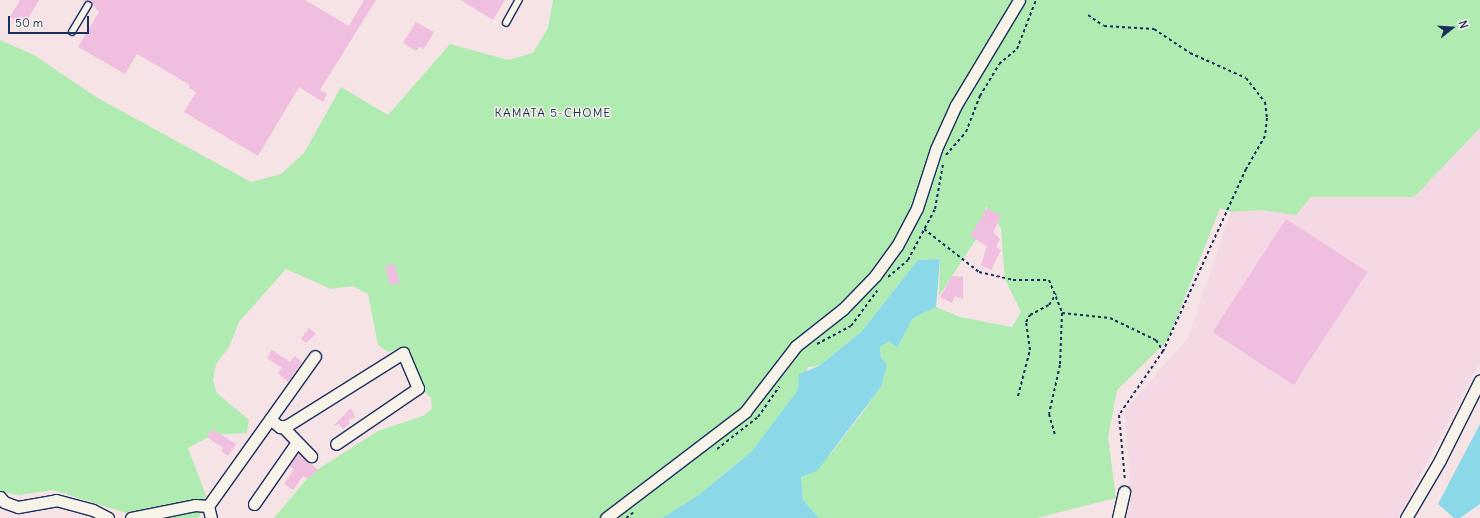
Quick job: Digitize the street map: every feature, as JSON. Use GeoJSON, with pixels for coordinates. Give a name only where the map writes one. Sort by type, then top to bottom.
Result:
{"type":"FeatureCollection","features":[{"type":"Feature","properties":{"kind":"street"},"geometry":{"type":"LineString","coordinates":[[606,518],[745,412],[796,346],[842,309],[875,276],[897,246],[917,208],[936,149],[956,105],[1019,0]]}},
{"type":"Feature","properties":{"kind":"street"},"geometry":{"type":"LineString","coordinates":[[282,426],[403,353],[418,388],[336,444]]}},
{"type":"Feature","properties":{"kind":"street"},"geometry":{"type":"LineString","coordinates":[[211,518],[208,506],[315,356]]}},
{"type":"Feature","properties":{"kind":"street"},"geometry":{"type":"LineString","coordinates":[[1406,518],[1440,460],[1480,380]]}},
{"type":"Feature","properties":{"kind":"street"},"geometry":{"type":"LineString","coordinates":[[270,419],[282,426],[311,456]]}},
{"type":"Feature","properties":{"kind":"street"},"geometry":{"type":"LineString","coordinates":[[254,504],[298,442]]}},
{"type":"Feature","properties":{"kind":"street"},"geometry":{"type":"LineString","coordinates":[[1118,518],[1124,492]]}},
{"type":"Feature","properties":{"kind":"street"},"geometry":{"type":"LineString","coordinates":[[0,497],[4,502],[18,507],[56,500],[93,510],[108,518]]}},
{"type":"Feature","properties":{"kind":"street"},"geometry":{"type":"LineString","coordinates":[[131,518],[195,505],[208,506]]}},
{"type":"Feature","properties":{"kind":"lane"},"geometry":{"type":"LineString","coordinates":[[506,23],[519,0]]}},
{"type":"Feature","properties":{"kind":"lane"},"geometry":{"type":"LineString","coordinates":[[72,32],[88,5]]}},
{"type":"Feature","properties":{"kind":"path"},"geometry":{"type":"LineString","coordinates":[[1036,0],[1017,49],[998,64],[980,96],[966,132],[944,157],[941,188],[924,229],[979,272],[1013,280],[1049,280],[1056,294],[1062,313],[1060,365],[1049,414],[1055,435]]}},
{"type":"Feature","properties":{"kind":"path"},"geometry":{"type":"LineString","coordinates":[[1088,15],[1104,26],[1154,29],[1164,34],[1190,53],[1246,78],[1265,102],[1265,136],[1246,169],[1163,351],[1119,415],[1126,476],[1124,492]]}},
{"type":"Feature","properties":{"kind":"path"},"geometry":{"type":"LineString","coordinates":[[1018,396],[1030,350],[1026,322],[1030,314],[1049,305],[1056,294]]}},
{"type":"Feature","properties":{"kind":"path"},"geometry":{"type":"LineString","coordinates":[[1062,313],[1110,318],[1156,340],[1163,351]]}},
{"type":"Feature","properties":{"kind":"shaded area"},"geometry":{"type":"Polygon","coordinates":[[[1480,128],[1480,361],[1398,518],[1122,518],[1130,480],[1125,411],[1188,338],[1231,212],[1261,210],[1296,215],[1311,197],[1414,197],[1480,128]]]}},
{"type":"Feature","properties":{"kind":"green space"},"geometry":{"type":"Polygon","coordinates":[[[553,0],[1480,0],[1480,128],[1414,197],[1311,197],[1296,215],[1261,210],[1231,212],[1220,208],[1168,340],[1117,390],[1108,437],[1116,498],[1037,518],[819,518],[803,500],[801,477],[829,456],[881,387],[887,364],[881,359],[880,347],[889,341],[897,348],[913,318],[936,307],[960,317],[1012,327],[1021,312],[1005,279],[1001,228],[986,206],[982,230],[939,296],[940,259],[918,260],[861,332],[819,366],[808,367],[799,390],[752,451],[700,494],[662,518],[274,518],[312,473],[378,431],[423,416],[432,409],[431,398],[422,389],[406,347],[388,352],[378,345],[368,294],[353,286],[331,289],[286,269],[239,322],[229,347],[216,364],[213,381],[217,393],[249,420],[247,433],[212,435],[188,448],[206,495],[199,518],[142,518],[53,490],[19,495],[0,492],[0,40],[34,55],[96,97],[251,182],[281,174],[304,153],[341,87],[388,115],[450,44],[508,60],[533,53],[548,28],[553,0]]]}},
{"type":"Feature","properties":{"kind":"water"},"geometry":{"type":"Polygon","coordinates":[[[940,259],[936,307],[913,318],[897,348],[889,341],[880,347],[881,358],[887,364],[881,387],[817,471],[801,477],[803,500],[819,518],[662,518],[700,494],[752,451],[798,390],[799,374],[819,366],[861,332],[918,260],[940,259]]]}},
{"type":"Feature","properties":{"kind":"water"},"geometry":{"type":"Polygon","coordinates":[[[1480,424],[1480,504],[1460,518],[1454,518],[1438,504],[1480,424]]]}},
{"type":"Feature","properties":{"kind":"building"},"geometry":{"type":"Polygon","coordinates":[[[20,0],[39,0],[24,26],[10,17],[20,0]]]}},
{"type":"Feature","properties":{"kind":"building"},"geometry":{"type":"Polygon","coordinates":[[[79,0],[305,0],[349,26],[364,0],[376,0],[320,90],[327,94],[323,102],[299,87],[258,156],[184,112],[196,92],[189,88],[190,85],[137,54],[125,74],[78,47],[99,12],[90,1],[79,0]]]}},
{"type":"Feature","properties":{"kind":"building"},"geometry":{"type":"Polygon","coordinates":[[[461,0],[505,0],[493,20],[461,0]]]}},
{"type":"Feature","properties":{"kind":"building"},"geometry":{"type":"Polygon","coordinates":[[[416,22],[434,32],[424,49],[419,47],[416,51],[403,43],[416,22]]]}},
{"type":"Feature","properties":{"kind":"building"},"geometry":{"type":"Polygon","coordinates":[[[987,208],[1001,216],[993,232],[1000,239],[996,247],[1001,250],[991,270],[981,265],[987,246],[970,236],[987,208]]]}},
{"type":"Feature","properties":{"kind":"building"},"geometry":{"type":"Polygon","coordinates":[[[1286,219],[1367,272],[1294,385],[1212,332],[1286,219]]]}},
{"type":"Feature","properties":{"kind":"building"},"geometry":{"type":"Polygon","coordinates":[[[394,264],[400,283],[390,285],[385,266],[394,264]]]}},
{"type":"Feature","properties":{"kind":"building"},"geometry":{"type":"Polygon","coordinates":[[[952,276],[963,277],[963,299],[955,296],[952,303],[940,297],[952,276]]]}},
{"type":"Feature","properties":{"kind":"building"},"geometry":{"type":"Polygon","coordinates":[[[309,328],[316,334],[306,343],[301,339],[309,328]]]}},
{"type":"Feature","properties":{"kind":"building"},"geometry":{"type":"Polygon","coordinates":[[[272,350],[290,362],[295,356],[302,362],[288,382],[278,373],[282,368],[267,358],[272,350]]]}},
{"type":"Feature","properties":{"kind":"building"},"geometry":{"type":"Polygon","coordinates":[[[351,408],[355,417],[348,420],[350,423],[343,429],[339,424],[333,426],[351,408]]]}},
{"type":"Feature","properties":{"kind":"building"},"geometry":{"type":"Polygon","coordinates":[[[212,429],[236,444],[228,456],[221,451],[223,448],[207,437],[212,429]]]}},
{"type":"Feature","properties":{"kind":"building"},"geometry":{"type":"Polygon","coordinates":[[[298,453],[318,470],[308,479],[303,476],[293,490],[284,484],[294,469],[289,466],[298,453]]]}},
{"type":"Feature","properties":{"kind":"district","name":"KAMATA 5-CHOME"},"geometry":{"type":"Point","coordinates":[553,113]}}]}
